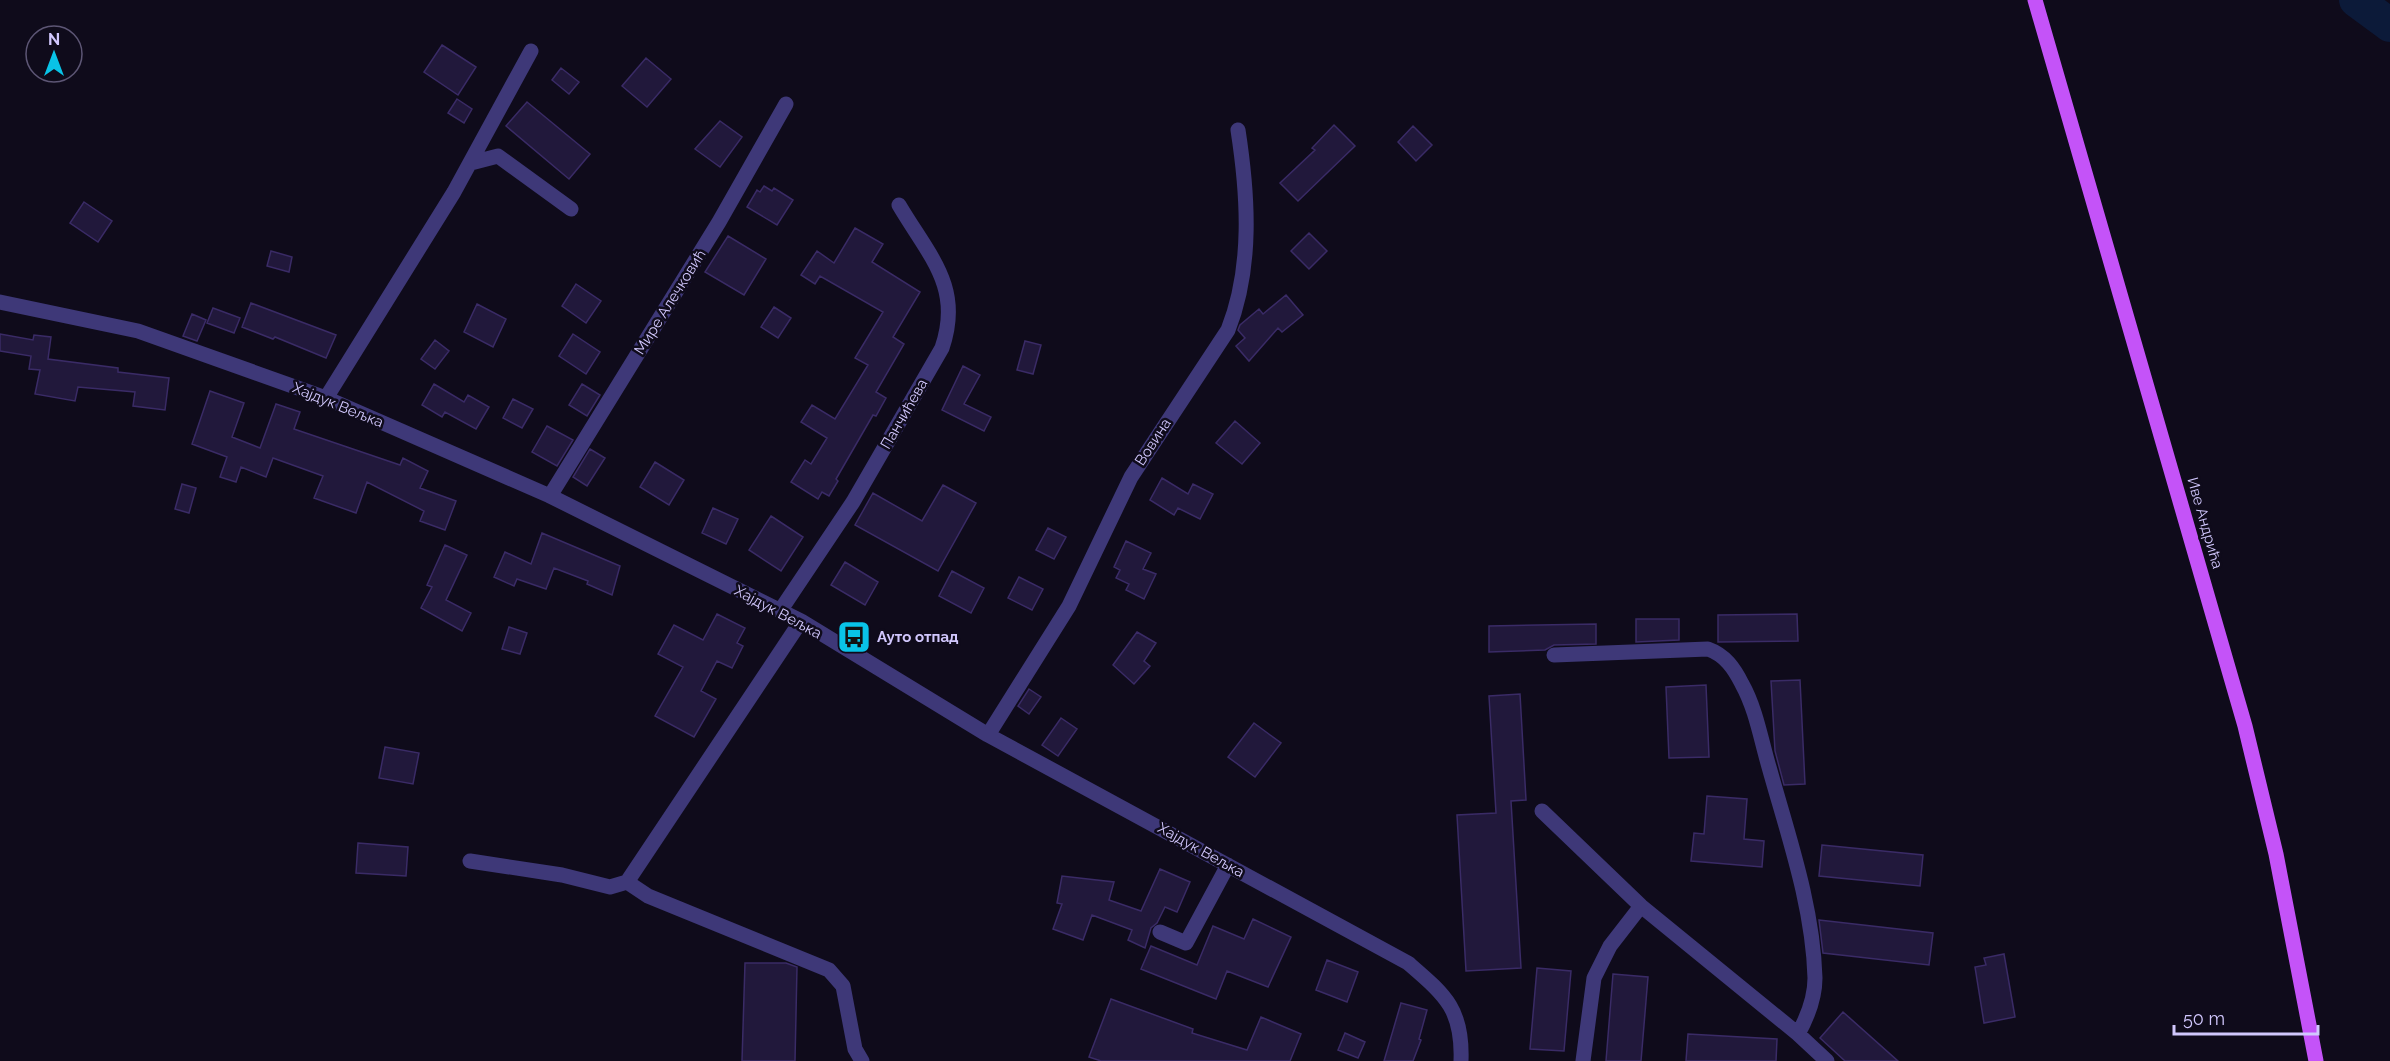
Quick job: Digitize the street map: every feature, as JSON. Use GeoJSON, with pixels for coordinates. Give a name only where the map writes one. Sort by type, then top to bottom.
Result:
{"type":"FeatureCollection","features":[{"type":"Feature","properties":{"kind":"main road","name":"Иве Андрића"},"geometry":{"type":"LineString","coordinates":[[2035,0],[2245,726],[2276,854],[2316,1061]]}},
{"type":"Feature","properties":{"kind":"street"},"geometry":{"type":"LineString","coordinates":[[326,398],[471,164],[531,51]]}},
{"type":"Feature","properties":{"kind":"street","name":"Мире Алечковић"},"geometry":{"type":"LineString","coordinates":[[550,496],[719,222],[786,105]]}},
{"type":"Feature","properties":{"kind":"street","name":"Вовина"},"geometry":{"type":"LineString","coordinates":[[988,735],[1065,614],[1131,477],[1228,330],[1236,311],[1244,273],[1246,193],[1238,130]]}},
{"type":"Feature","properties":{"kind":"street"},"geometry":{"type":"LineString","coordinates":[[471,164],[498,156],[571,209]]}},
{"type":"Feature","properties":{"kind":"street","name":"Панчићева"},"geometry":{"type":"LineString","coordinates":[[780,611],[853,502],[942,348],[947,333],[950,306],[945,282],[899,205]]}},
{"type":"Feature","properties":{"kind":"street","name":"Хајдук Вељка"},"geometry":{"type":"LineString","coordinates":[[0,302],[138,331],[326,398],[550,496],[801,621],[988,735],[1408,963],[1445,995],[1462,1034],[1461,1061]]}},
{"type":"Feature","properties":{"kind":"street"},"geometry":{"type":"LineString","coordinates":[[470,861],[562,875],[610,887],[627,882],[801,621]]}},
{"type":"Feature","properties":{"kind":"street"},"geometry":{"type":"LineString","coordinates":[[1554,655],[1708,649],[1722,656],[1736,673],[1753,711],[1799,873],[1807,918],[1815,978],[1814,993],[1808,1014],[1798,1034]]}},
{"type":"Feature","properties":{"kind":"street"},"geometry":{"type":"LineString","coordinates":[[1542,811],[1641,906],[1798,1034],[1827,1061]]}},
{"type":"Feature","properties":{"kind":"street"},"geometry":{"type":"LineString","coordinates":[[1160,932],[1186,943],[1228,865]]}},
{"type":"Feature","properties":{"kind":"street"},"geometry":{"type":"LineString","coordinates":[[627,882],[648,896],[829,970],[843,986],[855,1049],[862,1061]]}},
{"type":"Feature","properties":{"kind":"street"},"geometry":{"type":"LineString","coordinates":[[1583,1061],[1594,978],[1610,946],[1641,906]]}},
{"type":"Feature","properties":{"kind":"building"},"geometry":{"type":"Polygon","coordinates":[[[442,45],[476,67],[458,95],[424,72],[442,45]]]}},
{"type":"Feature","properties":{"kind":"building"},"geometry":{"type":"Polygon","coordinates":[[[646,58],[671,79],[647,107],[622,86],[646,58]]]}},
{"type":"Feature","properties":{"kind":"building"},"geometry":{"type":"Polygon","coordinates":[[[561,68],[579,82],[569,94],[552,80],[561,68]]]}},
{"type":"Feature","properties":{"kind":"building"},"geometry":{"type":"Polygon","coordinates":[[[457,99],[472,109],[464,123],[448,113],[457,99]]]}},
{"type":"Feature","properties":{"kind":"building"},"geometry":{"type":"Polygon","coordinates":[[[527,102],[590,154],[569,179],[506,126],[527,102]]]}},
{"type":"Feature","properties":{"kind":"building"},"geometry":{"type":"Polygon","coordinates":[[[720,121],[742,137],[720,167],[695,149],[720,121]]]}},
{"type":"Feature","properties":{"kind":"building"},"geometry":{"type":"Polygon","coordinates":[[[1334,125],[1355,146],[1298,201],[1280,183],[1315,150],[1312,148],[1334,125]]]}},
{"type":"Feature","properties":{"kind":"building"},"geometry":{"type":"Polygon","coordinates":[[[1413,126],[1432,145],[1416,161],[1398,142],[1413,126]]]}},
{"type":"Feature","properties":{"kind":"building"},"geometry":{"type":"Polygon","coordinates":[[[764,186],[772,191],[774,188],[793,200],[777,225],[747,207],[757,190],[760,192],[764,186]]]}},
{"type":"Feature","properties":{"kind":"building"},"geometry":{"type":"Polygon","coordinates":[[[84,202],[112,221],[98,242],[70,223],[84,202]]]}},
{"type":"Feature","properties":{"kind":"building"},"geometry":{"type":"Polygon","coordinates":[[[855,228],[883,244],[872,262],[920,292],[893,337],[904,344],[876,392],[886,398],[876,416],[873,415],[836,479],[838,481],[829,496],[822,492],[818,499],[791,482],[805,460],[811,464],[827,438],[801,422],[812,405],[835,419],[868,365],[855,358],[883,312],[820,276],[815,284],[801,275],[817,251],[834,263],[855,228]]]}},
{"type":"Feature","properties":{"kind":"building"},"geometry":{"type":"Polygon","coordinates":[[[1309,233],[1327,251],[1309,269],[1291,251],[1309,233]]]}},
{"type":"Feature","properties":{"kind":"building"},"geometry":{"type":"Polygon","coordinates":[[[728,236],[766,259],[744,295],[705,272],[728,236]]]}},
{"type":"Feature","properties":{"kind":"building"},"geometry":{"type":"Polygon","coordinates":[[[271,251],[292,257],[289,272],[267,266],[271,251]]]}},
{"type":"Feature","properties":{"kind":"building"},"geometry":{"type":"Polygon","coordinates":[[[576,284],[601,301],[586,323],[562,306],[576,284]]]}},
{"type":"Feature","properties":{"kind":"building"},"geometry":{"type":"Polygon","coordinates":[[[1286,295],[1303,315],[1282,332],[1278,328],[1249,361],[1236,346],[1245,338],[1238,330],[1240,325],[1259,309],[1263,314],[1286,295]]]}},
{"type":"Feature","properties":{"kind":"building"},"geometry":{"type":"Polygon","coordinates":[[[251,303],[336,335],[326,358],[275,337],[273,339],[242,327],[251,303]]]}},
{"type":"Feature","properties":{"kind":"building"},"geometry":{"type":"Polygon","coordinates":[[[477,304],[506,319],[493,347],[464,332],[477,304]]]}},
{"type":"Feature","properties":{"kind":"building"},"geometry":{"type":"Polygon","coordinates":[[[774,307],[791,318],[778,338],[761,327],[774,307]]]}},
{"type":"Feature","properties":{"kind":"building"},"geometry":{"type":"Polygon","coordinates":[[[213,308],[240,318],[234,333],[207,323],[213,308]]]}},
{"type":"Feature","properties":{"kind":"building"},"geometry":{"type":"Polygon","coordinates":[[[192,314],[206,320],[197,341],[183,336],[192,314]]]}},
{"type":"Feature","properties":{"kind":"building"},"geometry":{"type":"Polygon","coordinates":[[[0,334],[33,340],[34,335],[51,337],[48,359],[118,368],[118,372],[169,378],[165,410],[133,406],[135,392],[78,387],[75,401],[35,394],[40,370],[29,369],[31,356],[0,351],[0,334]]]}},
{"type":"Feature","properties":{"kind":"building"},"geometry":{"type":"Polygon","coordinates":[[[573,334],[600,352],[586,374],[559,356],[573,334]]]}},
{"type":"Feature","properties":{"kind":"building"},"geometry":{"type":"Polygon","coordinates":[[[435,340],[449,351],[435,369],[421,359],[435,340]]]}},
{"type":"Feature","properties":{"kind":"building"},"geometry":{"type":"Polygon","coordinates":[[[1025,341],[1041,345],[1033,374],[1017,370],[1025,341]]]}},
{"type":"Feature","properties":{"kind":"building"},"geometry":{"type":"Polygon","coordinates":[[[963,366],[980,375],[964,404],[991,417],[984,431],[942,410],[963,366]]]}},
{"type":"Feature","properties":{"kind":"building"},"geometry":{"type":"Polygon","coordinates":[[[434,384],[464,402],[468,395],[489,407],[476,429],[445,412],[442,417],[422,405],[434,384]]]}},
{"type":"Feature","properties":{"kind":"building"},"geometry":{"type":"Polygon","coordinates":[[[582,384],[600,395],[587,416],[569,405],[582,384]]]}},
{"type":"Feature","properties":{"kind":"building"},"geometry":{"type":"Polygon","coordinates":[[[210,391],[244,403],[232,437],[260,448],[276,404],[300,412],[294,429],[400,465],[403,458],[428,471],[420,488],[456,501],[445,530],[420,521],[424,511],[367,482],[356,513],[314,498],[323,476],[273,458],[266,477],[241,467],[236,482],[220,477],[227,457],[192,444],[210,391]]]}},
{"type":"Feature","properties":{"kind":"building"},"geometry":{"type":"Polygon","coordinates":[[[513,399],[533,409],[522,428],[503,418],[513,399]]]}},
{"type":"Feature","properties":{"kind":"building"},"geometry":{"type":"Polygon","coordinates":[[[1235,421],[1260,443],[1242,464],[1216,443],[1235,421]]]}},
{"type":"Feature","properties":{"kind":"building"},"geometry":{"type":"Polygon","coordinates":[[[547,426],[573,440],[557,466],[532,452],[547,426]]]}},
{"type":"Feature","properties":{"kind":"building"},"geometry":{"type":"Polygon","coordinates":[[[590,449],[605,458],[587,486],[573,477],[590,449]]]}},
{"type":"Feature","properties":{"kind":"building"},"geometry":{"type":"Polygon","coordinates":[[[655,462],[684,480],[669,505],[640,487],[655,462]]]}},
{"type":"Feature","properties":{"kind":"building"},"geometry":{"type":"Polygon","coordinates":[[[1162,478],[1188,494],[1193,484],[1213,494],[1200,519],[1178,508],[1174,515],[1150,500],[1162,478]]]}},
{"type":"Feature","properties":{"kind":"building"},"geometry":{"type":"Polygon","coordinates":[[[182,484],[196,488],[189,513],[175,509],[182,484]]]}},
{"type":"Feature","properties":{"kind":"building"},"geometry":{"type":"Polygon","coordinates":[[[943,485],[976,503],[938,571],[855,525],[873,493],[922,521],[943,485]]]}},
{"type":"Feature","properties":{"kind":"building"},"geometry":{"type":"Polygon","coordinates":[[[713,508],[738,519],[726,544],[702,533],[713,508]]]}},
{"type":"Feature","properties":{"kind":"building"},"geometry":{"type":"Polygon","coordinates":[[[771,516],[803,537],[781,571],[749,550],[771,516]]]}},
{"type":"Feature","properties":{"kind":"building"},"geometry":{"type":"Polygon","coordinates":[[[1048,528],[1066,537],[1054,559],[1036,550],[1048,528]]]}},
{"type":"Feature","properties":{"kind":"building"},"geometry":{"type":"Polygon","coordinates":[[[542,533],[620,566],[612,595],[587,584],[588,581],[554,568],[546,589],[517,579],[514,586],[494,577],[505,552],[531,564],[542,533]]]}},
{"type":"Feature","properties":{"kind":"building"},"geometry":{"type":"Polygon","coordinates":[[[1126,541],[1151,553],[1143,569],[1156,574],[1144,599],[1126,590],[1129,584],[1116,578],[1120,570],[1114,567],[1126,541]]]}},
{"type":"Feature","properties":{"kind":"building"},"geometry":{"type":"Polygon","coordinates":[[[445,545],[467,555],[446,600],[471,613],[462,631],[421,608],[432,587],[427,585],[445,545]]]}},
{"type":"Feature","properties":{"kind":"building"},"geometry":{"type":"Polygon","coordinates":[[[845,562],[878,582],[865,605],[831,585],[845,562]]]}},
{"type":"Feature","properties":{"kind":"building"},"geometry":{"type":"Polygon","coordinates":[[[952,571],[984,588],[971,613],[939,596],[952,571]]]}},
{"type":"Feature","properties":{"kind":"building"},"geometry":{"type":"Polygon","coordinates":[[[1019,577],[1043,589],[1032,610],[1008,598],[1019,577]]]}},
{"type":"Feature","properties":{"kind":"building"},"geometry":{"type":"Polygon","coordinates":[[[717,614],[745,628],[737,643],[743,646],[732,668],[717,661],[701,691],[716,699],[694,737],[655,716],[683,667],[658,654],[674,625],[703,640],[717,614]]]}},
{"type":"Feature","properties":{"kind":"building"},"geometry":{"type":"Polygon","coordinates":[[[1797,614],[1798,641],[1718,642],[1718,615],[1797,614]]]}},
{"type":"Feature","properties":{"kind":"building"},"geometry":{"type":"Polygon","coordinates":[[[1636,619],[1679,619],[1679,640],[1636,642],[1636,619]]]}},
{"type":"Feature","properties":{"kind":"building"},"geometry":{"type":"Polygon","coordinates":[[[1596,624],[1596,644],[1554,645],[1545,650],[1489,652],[1489,626],[1596,624]]]}},
{"type":"Feature","properties":{"kind":"building"},"geometry":{"type":"Polygon","coordinates":[[[509,627],[527,633],[520,654],[502,649],[509,627]]]}},
{"type":"Feature","properties":{"kind":"building"},"geometry":{"type":"Polygon","coordinates":[[[1137,632],[1156,643],[1144,661],[1150,666],[1134,684],[1113,665],[1137,632]]]}},
{"type":"Feature","properties":{"kind":"building"},"geometry":{"type":"Polygon","coordinates":[[[1800,680],[1805,784],[1784,785],[1775,751],[1771,681],[1800,680]]]}},
{"type":"Feature","properties":{"kind":"building"},"geometry":{"type":"Polygon","coordinates":[[[1706,685],[1709,757],[1669,758],[1666,687],[1706,685]]]}},
{"type":"Feature","properties":{"kind":"building"},"geometry":{"type":"Polygon","coordinates":[[[1029,689],[1041,697],[1029,714],[1018,706],[1029,689]]]}},
{"type":"Feature","properties":{"kind":"building"},"geometry":{"type":"Polygon","coordinates":[[[1520,694],[1526,800],[1511,801],[1521,968],[1466,971],[1457,815],[1496,813],[1489,696],[1520,694]]]}},
{"type":"Feature","properties":{"kind":"building"},"geometry":{"type":"Polygon","coordinates":[[[1061,718],[1077,729],[1058,756],[1042,745],[1061,718]]]}},
{"type":"Feature","properties":{"kind":"building"},"geometry":{"type":"Polygon","coordinates":[[[1254,723],[1281,743],[1255,777],[1228,757],[1254,723]]]}},
{"type":"Feature","properties":{"kind":"building"},"geometry":{"type":"Polygon","coordinates":[[[385,747],[419,753],[413,784],[379,778],[385,747]]]}},
{"type":"Feature","properties":{"kind":"building"},"geometry":{"type":"Polygon","coordinates":[[[1707,796],[1747,799],[1744,839],[1764,841],[1762,867],[1691,861],[1694,833],[1704,834],[1707,796]]]}},
{"type":"Feature","properties":{"kind":"building"},"geometry":{"type":"Polygon","coordinates":[[[358,843],[408,847],[406,876],[356,873],[358,843]]]}},
{"type":"Feature","properties":{"kind":"building"},"geometry":{"type":"Polygon","coordinates":[[[1822,845],[1923,855],[1920,886],[1819,876],[1822,845]]]}},
{"type":"Feature","properties":{"kind":"building"},"geometry":{"type":"Polygon","coordinates":[[[1160,869],[1190,882],[1177,912],[1165,907],[1157,923],[1151,928],[1145,948],[1128,940],[1132,930],[1092,915],[1083,940],[1053,929],[1062,904],[1057,903],[1062,876],[1114,882],[1109,900],[1141,911],[1160,869]]]}},
{"type":"Feature","properties":{"kind":"building"},"geometry":{"type":"Polygon","coordinates":[[[1253,919],[1291,937],[1268,987],[1227,971],[1216,999],[1141,969],[1151,946],[1197,965],[1213,926],[1244,939],[1253,919]]]}},
{"type":"Feature","properties":{"kind":"building"},"geometry":{"type":"Polygon","coordinates":[[[1819,920],[1933,933],[1929,965],[1823,953],[1819,920]]]}},
{"type":"Feature","properties":{"kind":"building"},"geometry":{"type":"Polygon","coordinates":[[[2004,954],[2015,1017],[1984,1023],[1975,967],[1986,965],[1984,958],[2004,954]]]}},
{"type":"Feature","properties":{"kind":"building"},"geometry":{"type":"Polygon","coordinates":[[[1327,960],[1358,972],[1347,1002],[1316,990],[1327,960]]]}},
{"type":"Feature","properties":{"kind":"building"},"geometry":{"type":"Polygon","coordinates":[[[745,963],[786,963],[797,967],[795,1061],[742,1061],[745,963]]]}},
{"type":"Feature","properties":{"kind":"building"},"geometry":{"type":"Polygon","coordinates":[[[1537,968],[1571,971],[1564,1051],[1530,1049],[1537,968]]]}},
{"type":"Feature","properties":{"kind":"building"},"geometry":{"type":"Polygon","coordinates":[[[1613,974],[1648,977],[1641,1061],[1606,1061],[1613,974]]]}},
{"type":"Feature","properties":{"kind":"building"},"geometry":{"type":"Polygon","coordinates":[[[1111,999],[1193,1029],[1192,1033],[1247,1050],[1261,1017],[1301,1034],[1290,1061],[1101,1061],[1089,1057],[1111,999]]]}},
{"type":"Feature","properties":{"kind":"building"},"geometry":{"type":"Polygon","coordinates":[[[1401,1003],[1427,1010],[1419,1039],[1421,1040],[1413,1061],[1384,1061],[1401,1003]]]}},
{"type":"Feature","properties":{"kind":"building"},"geometry":{"type":"Polygon","coordinates":[[[1843,1012],[1898,1061],[1845,1061],[1820,1038],[1843,1012]]]}},
{"type":"Feature","properties":{"kind":"building"},"geometry":{"type":"Polygon","coordinates":[[[1345,1033],[1365,1042],[1358,1058],[1338,1050],[1345,1033]]]}},
{"type":"Feature","properties":{"kind":"building"},"geometry":{"type":"Polygon","coordinates":[[[1688,1034],[1777,1039],[1776,1061],[1686,1061],[1688,1034]]]}},
{"type":"Feature","properties":{"kind":"waterway"},"geometry":{"type":"LineString","coordinates":[[2356,0],[2390,25]]}},
{"type":"Feature","properties":{"kind":"place","name":"Ауто отпад"},"geometry":{"type":"Point","coordinates":[854,637]}}]}
